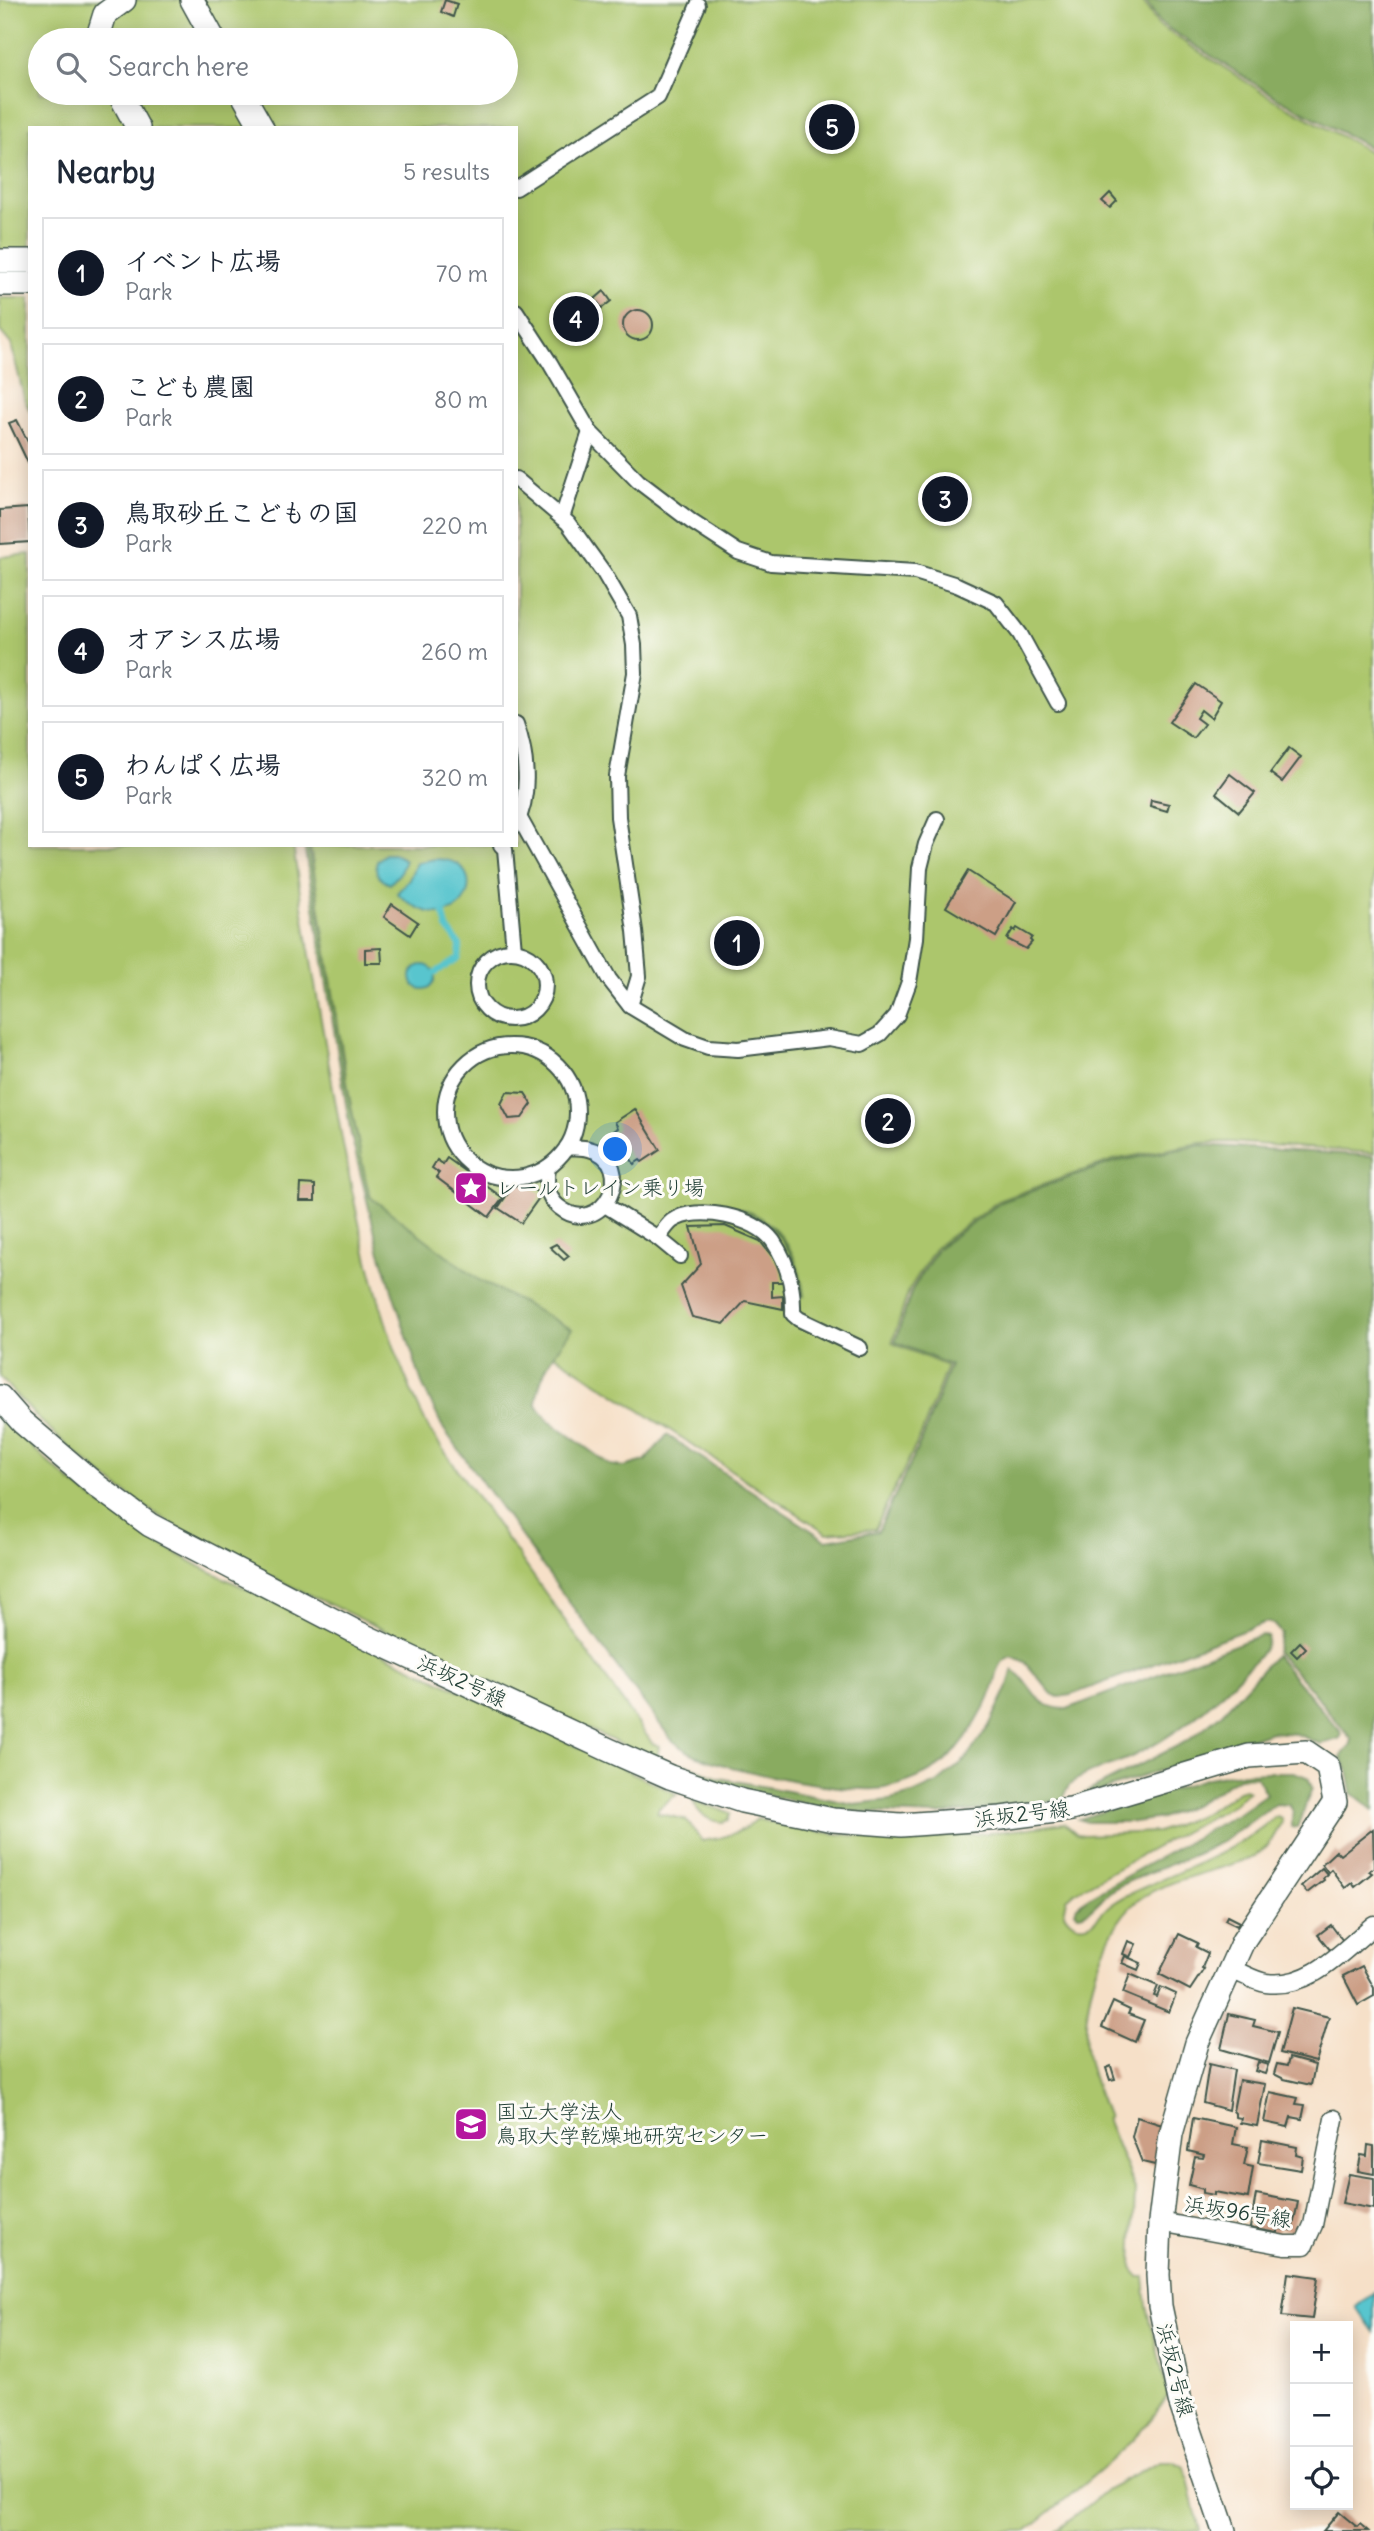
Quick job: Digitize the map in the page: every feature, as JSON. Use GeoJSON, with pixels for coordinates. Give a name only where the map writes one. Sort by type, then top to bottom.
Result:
{"type":"FeatureCollection","features":[{"type":"Feature","properties":{"kind":"street"},"geometry":{"type":"LineString","coordinates":[[101,28],[105,14],[124,0]]}},
{"type":"Feature","properties":{"kind":"street"},"geometry":{"type":"LineString","coordinates":[[192,0],[207,28]]}},
{"type":"Feature","properties":{"kind":"street"},"geometry":{"type":"LineString","coordinates":[[518,187],[658,97],[698,5]]}},
{"type":"Feature","properties":{"kind":"street"},"geometry":{"type":"LineString","coordinates":[[126,105],[137,126]]}},
{"type":"Feature","properties":{"kind":"street"},"geometry":{"type":"LineString","coordinates":[[249,105],[260,126]]}},
{"type":"Feature","properties":{"kind":"street"},"geometry":{"type":"LineString","coordinates":[[0,261],[28,261]]}},
{"type":"Feature","properties":{"kind":"street"},"geometry":{"type":"LineString","coordinates":[[0,284],[28,284]]}},
{"type":"Feature","properties":{"kind":"street"},"geometry":{"type":"LineString","coordinates":[[518,314],[590,432],[638,481],[692,522],[738,552],[771,563],[915,572],[957,585],[996,603],[1020,634],[1058,703]]}},
{"type":"Feature","properties":{"kind":"street"},"geometry":{"type":"LineString","coordinates":[[562,517],[590,432]]}},
{"type":"Feature","properties":{"kind":"street"},"geometry":{"type":"LineString","coordinates":[[518,481],[562,517],[604,573],[629,616],[635,673],[617,776],[618,817],[639,976],[630,1006]]}},
{"type":"Feature","properties":{"kind":"street"},"geometry":{"type":"LineString","coordinates":[[518,729],[523,742],[526,793],[518,820],[608,979],[630,1006],[685,1039],[708,1047],[738,1049],[829,1038],[862,1044],[872,1040],[897,1015],[909,982],[916,939],[920,868],[926,844],[937,819]]}},
{"type":"Feature","properties":{"kind":"street"},"geometry":{"type":"LineString","coordinates":[[503,847],[514,950]]}},
{"type":"Feature","properties":{"kind":"street"},"geometry":{"type":"LineString","coordinates":[[514,950],[525,953],[542,968],[545,990],[542,1001],[535,1010],[514,1020],[492,1014],[478,995],[477,984],[485,963],[493,956],[514,950]]}},
{"type":"Feature","properties":{"kind":"street"},"geometry":{"type":"LineString","coordinates":[[514,1020],[514,1046]]}},
{"type":"Feature","properties":{"kind":"street"},"geometry":{"type":"LineString","coordinates":[[514,1046],[547,1056],[559,1067],[570,1081],[576,1097],[577,1114],[575,1131],[567,1147],[548,1167],[520,1178],[492,1175],[467,1161],[450,1137],[446,1123],[448,1094],[462,1068],[485,1051],[514,1046]]}},
{"type":"Feature","properties":{"kind":"street"},"geometry":{"type":"LineString","coordinates":[[548,1167],[547,1188],[562,1210],[580,1215],[605,1205],[614,1184],[608,1162],[590,1149],[567,1147]]}},
{"type":"Feature","properties":{"kind":"street"},"geometry":{"type":"LineString","coordinates":[[605,1205],[658,1238],[680,1256]]}},
{"type":"Feature","properties":{"kind":"street"},"geometry":{"type":"LineString","coordinates":[[658,1238],[672,1222],[694,1213],[725,1216],[752,1224],[772,1240],[786,1265],[793,1293],[793,1314],[860,1348]]}},
{"type":"Feature","properties":{"kind":"street","name":"浜坂2号線"},"geometry":{"type":"LineString","coordinates":[[0,1397],[22,1422],[78,1470],[150,1525],[356,1632],[609,1750],[670,1777],[742,1801],[833,1820],[901,1825],[1001,1818],[1071,1809],[1249,1756],[1306,1752],[1328,1767],[1335,1802],[1244,1941],[1230,1969],[1197,2043],[1171,2134],[1160,2222],[1160,2306],[1180,2401],[1224,2531]]}},
{"type":"Feature","properties":{"kind":"street"},"geometry":{"type":"LineString","coordinates":[[1230,1969],[1263,1982],[1289,1984],[1323,1969],[1374,1925]]}},
{"type":"Feature","properties":{"kind":"street","name":"浜坂96号線"},"geometry":{"type":"LineString","coordinates":[[1160,2222],[1285,2245],[1304,2245],[1313,2225],[1334,2119]]}},
{"type":"Feature","properties":{"kind":"green space"},"geometry":{"type":"Polygon","coordinates":[[[0,0],[1142,0],[1158,25],[1273,99],[1374,154],[1374,1153],[1229,1142],[1200,1143],[1113,1160],[1000,1200],[936,1247],[909,1290],[892,1343],[947,1366],[921,1435],[875,1529],[827,1533],[488,1311],[382,1233],[365,1178],[350,1100],[310,847],[518,847],[518,126],[28,126],[28,253],[0,253],[0,0]]]}},
{"type":"Feature","properties":{"kind":"green space"},"geometry":{"type":"Polygon","coordinates":[[[1145,0],[1374,0],[1374,150],[1274,96],[1160,23],[1145,0]]]}},
{"type":"Feature","properties":{"kind":"green space"},"geometry":{"type":"Polygon","coordinates":[[[0,298],[28,298],[28,407],[11,344],[0,331],[0,298]]]}},
{"type":"Feature","properties":{"kind":"green space"},"geometry":{"type":"Polygon","coordinates":[[[28,554],[28,847],[293,847],[355,1205],[379,1299],[410,1389],[430,1431],[652,1743],[659,1746],[657,1759],[653,1760],[200,1541],[153,1512],[82,1459],[18,1398],[0,1377],[0,557],[28,554]]]}},
{"type":"Feature","properties":{"kind":"green space"},"geometry":{"type":"Polygon","coordinates":[[[304,847],[308,847],[346,1083],[369,1196],[479,1280],[572,1329],[548,1364],[540,1382],[536,1404],[549,1421],[610,1465],[624,1467],[645,1461],[667,1435],[826,1540],[878,1531],[923,1437],[950,1365],[895,1342],[912,1290],[938,1248],[1001,1202],[1113,1162],[1201,1145],[1374,1156],[1374,1810],[1352,1793],[1348,1770],[1341,1757],[1351,1744],[1351,1739],[1304,1681],[1276,1652],[1281,1633],[1273,1624],[1266,1622],[1071,1695],[1058,1697],[1052,1694],[1025,1662],[1012,1656],[1002,1662],[980,1716],[953,1754],[928,1773],[886,1788],[858,1789],[777,1777],[721,1764],[684,1749],[671,1739],[443,1428],[422,1384],[379,1249],[351,1135],[304,847]]]}},
{"type":"Feature","properties":{"kind":"green space"},"geometry":{"type":"Polygon","coordinates":[[[718,1205],[753,1214],[779,1233],[795,1262],[804,1296],[789,1252],[779,1236],[765,1224],[750,1215],[731,1210],[685,1207],[718,1205]]]}},
{"type":"Feature","properties":{"kind":"green space","name":"国立大学法人 鳥取大学乾燥地研究センター"},"geometry":{"type":"Polygon","coordinates":[[[0,1413],[21,1437],[68,1480],[146,1535],[201,1567],[677,1794],[659,1808],[657,1813],[686,1820],[702,1841],[739,1831],[757,1819],[834,1834],[872,1837],[948,1836],[1064,1823],[1077,1834],[1084,1835],[1158,1832],[1203,1814],[1239,1791],[1249,1791],[1232,1805],[1075,1892],[1067,1899],[1064,1913],[1073,1923],[1082,1925],[1093,1922],[1110,1905],[1124,1896],[1222,1853],[1275,1817],[1281,1818],[1282,1822],[1268,1846],[1255,1856],[1171,1883],[1144,1896],[1130,1907],[1107,1942],[1092,1985],[1086,2028],[1087,2055],[1108,2118],[1106,2119],[1135,2189],[1132,2268],[1138,2277],[1144,2277],[1147,2306],[1168,2395],[1139,2433],[1103,2468],[1026,2531],[0,2531],[0,1413]]]}},
{"type":"Feature","properties":{"kind":"green space"},"geometry":{"type":"Polygon","coordinates":[[[1261,1635],[1268,1637],[1261,1653],[1203,1710],[1177,1731],[1148,1748],[1073,1782],[1064,1800],[936,1815],[838,1811],[718,1784],[684,1769],[686,1764],[719,1778],[854,1804],[890,1800],[913,1794],[937,1783],[965,1760],[989,1726],[1013,1670],[1041,1701],[1056,1708],[1067,1709],[1261,1635]]]}},
{"type":"Feature","properties":{"kind":"green space"},"geometry":{"type":"Polygon","coordinates":[[[1275,1655],[1340,1731],[1342,1735],[1339,1739],[1321,1744],[1296,1734],[1271,1732],[1079,1796],[1189,1740],[1221,1714],[1275,1655]]]}},
{"type":"Feature","properties":{"kind":"green space"},"geometry":{"type":"Polygon","coordinates":[[[1293,1772],[1308,1777],[1312,1788],[1297,1828],[1291,1827],[1293,1811],[1289,1805],[1276,1804],[1218,1843],[1115,1888],[1083,1914],[1078,1915],[1075,1911],[1087,1898],[1239,1813],[1266,1794],[1256,1776],[1239,1777],[1195,1804],[1161,1818],[1134,1822],[1087,1822],[1079,1819],[1208,1778],[1293,1772]]]}},
{"type":"Feature","properties":{"kind":"green space"},"geometry":{"type":"Polygon","coordinates":[[[693,1801],[731,1813],[728,1820],[723,1822],[713,1820],[701,1813],[693,1801]]]}},
{"type":"Feature","properties":{"kind":"green space"},"geometry":{"type":"Polygon","coordinates":[[[1160,2461],[1173,2461],[1185,2467],[1200,2531],[1057,2531],[1107,2489],[1160,2461]]]}},
{"type":"Feature","properties":{"kind":"water"},"geometry":{"type":"Polygon","coordinates":[[[385,854],[395,854],[405,860],[400,873],[390,884],[380,878],[376,869],[377,861],[385,854]]]}},
{"type":"Feature","properties":{"kind":"water"},"geometry":{"type":"Polygon","coordinates":[[[434,859],[454,862],[465,872],[469,885],[465,898],[455,909],[440,913],[420,909],[397,893],[409,880],[416,863],[434,859]]]}},
{"type":"Feature","properties":{"kind":"water"},"geometry":{"type":"Polygon","coordinates":[[[423,965],[434,972],[435,977],[428,988],[423,989],[412,982],[411,977],[418,966],[423,965]]]}},
{"type":"Feature","properties":{"kind":"water"},"geometry":{"type":"Polygon","coordinates":[[[1374,2292],[1374,2332],[1356,2307],[1374,2292]]]}},
{"type":"Feature","properties":{"kind":"building"},"geometry":{"type":"Polygon","coordinates":[[[445,0],[457,4],[453,17],[441,12],[445,0]]]}},
{"type":"Feature","properties":{"kind":"building"},"geometry":{"type":"Polygon","coordinates":[[[1110,193],[1117,201],[1110,208],[1102,201],[1110,193]]]}},
{"type":"Feature","properties":{"kind":"building"},"geometry":{"type":"Polygon","coordinates":[[[604,291],[611,301],[602,308],[595,299],[604,291]]]}},
{"type":"Feature","properties":{"kind":"building"},"geometry":{"type":"Polygon","coordinates":[[[638,310],[649,314],[653,325],[649,336],[638,340],[627,336],[623,325],[627,314],[638,310]]]}},
{"type":"Feature","properties":{"kind":"building"},"geometry":{"type":"Polygon","coordinates":[[[17,420],[28,442],[28,463],[9,423],[17,420]]]}},
{"type":"Feature","properties":{"kind":"building"},"geometry":{"type":"Polygon","coordinates":[[[28,508],[28,542],[0,544],[0,510],[28,508]]]}},
{"type":"Feature","properties":{"kind":"building"},"geometry":{"type":"Polygon","coordinates":[[[1196,684],[1221,701],[1211,718],[1201,710],[1196,718],[1204,724],[1193,738],[1169,722],[1196,684]]]}},
{"type":"Feature","properties":{"kind":"building"},"geometry":{"type":"Polygon","coordinates":[[[1289,748],[1301,757],[1282,782],[1270,773],[1289,748]]]}},
{"type":"Feature","properties":{"kind":"building"},"geometry":{"type":"Polygon","coordinates":[[[1230,774],[1255,793],[1239,812],[1216,793],[1230,774]]]}},
{"type":"Feature","properties":{"kind":"building"},"geometry":{"type":"Polygon","coordinates":[[[1151,800],[1169,804],[1167,811],[1150,806],[1151,800]]]}},
{"type":"Feature","properties":{"kind":"building"},"geometry":{"type":"Polygon","coordinates":[[[968,871],[1016,902],[996,937],[946,907],[968,871]]]}},
{"type":"Feature","properties":{"kind":"building"},"geometry":{"type":"Polygon","coordinates":[[[392,904],[418,922],[410,935],[384,917],[392,904]]]}},
{"type":"Feature","properties":{"kind":"building"},"geometry":{"type":"Polygon","coordinates":[[[1017,928],[1032,937],[1032,942],[1026,949],[1007,939],[1013,929],[1015,931],[1017,928]]]}},
{"type":"Feature","properties":{"kind":"building"},"geometry":{"type":"Polygon","coordinates":[[[381,948],[382,963],[365,963],[365,949],[381,948]]]}},
{"type":"Feature","properties":{"kind":"building"},"geometry":{"type":"Polygon","coordinates":[[[507,1092],[525,1093],[532,1104],[522,1118],[509,1119],[501,1104],[507,1092]]]}},
{"type":"Feature","properties":{"kind":"building"},"geometry":{"type":"Polygon","coordinates":[[[635,1109],[660,1150],[634,1164],[614,1131],[618,1128],[615,1122],[635,1109]]]}},
{"type":"Feature","properties":{"kind":"building"},"geometry":{"type":"Polygon","coordinates":[[[447,1158],[503,1198],[489,1217],[436,1177],[439,1173],[432,1168],[437,1160],[443,1164],[447,1158]]]}},
{"type":"Feature","properties":{"kind":"building"},"geometry":{"type":"Polygon","coordinates":[[[518,1179],[541,1195],[521,1223],[498,1208],[518,1179]]]}},
{"type":"Feature","properties":{"kind":"building"},"geometry":{"type":"Polygon","coordinates":[[[301,1184],[315,1185],[315,1201],[300,1201],[301,1184]]]}},
{"type":"Feature","properties":{"kind":"building"},"geometry":{"type":"Polygon","coordinates":[[[725,1226],[760,1241],[781,1268],[782,1282],[772,1282],[772,1297],[783,1296],[783,1309],[745,1301],[724,1324],[692,1317],[681,1286],[701,1264],[691,1227],[725,1226]]]}},
{"type":"Feature","properties":{"kind":"building"},"geometry":{"type":"Polygon","coordinates":[[[556,1244],[569,1256],[564,1260],[550,1247],[556,1244]]]}},
{"type":"Feature","properties":{"kind":"building"},"geometry":{"type":"Polygon","coordinates":[[[1300,1642],[1306,1648],[1297,1657],[1291,1651],[1300,1642]]]}},
{"type":"Feature","properties":{"kind":"building"},"geometry":{"type":"Polygon","coordinates":[[[1373,1829],[1374,1867],[1369,1871],[1372,1873],[1355,1887],[1352,1883],[1345,1888],[1331,1869],[1328,1872],[1322,1864],[1336,1851],[1340,1855],[1373,1829]]]}},
{"type":"Feature","properties":{"kind":"building"},"geometry":{"type":"Polygon","coordinates":[[[1322,1868],[1327,1874],[1324,1880],[1307,1893],[1301,1886],[1322,1868]]]}},
{"type":"Feature","properties":{"kind":"building"},"geometry":{"type":"Polygon","coordinates":[[[1227,1916],[1239,1922],[1237,1926],[1225,1920],[1227,1916]]]}},
{"type":"Feature","properties":{"kind":"building"},"geometry":{"type":"Polygon","coordinates":[[[1331,1925],[1343,1941],[1331,1951],[1318,1935],[1331,1925]]]}},
{"type":"Feature","properties":{"kind":"building"},"geometry":{"type":"Polygon","coordinates":[[[1179,1934],[1198,1943],[1196,1947],[1208,1953],[1202,1968],[1204,1969],[1190,1990],[1159,1974],[1179,1934]]]}},
{"type":"Feature","properties":{"kind":"building"},"geometry":{"type":"Polygon","coordinates":[[[1128,1941],[1136,1944],[1130,1957],[1123,1954],[1128,1941]]]}},
{"type":"Feature","properties":{"kind":"building"},"geometry":{"type":"Polygon","coordinates":[[[1125,1956],[1141,1963],[1138,1970],[1122,1963],[1125,1956]]]}},
{"type":"Feature","properties":{"kind":"building"},"geometry":{"type":"Polygon","coordinates":[[[1362,1966],[1374,1988],[1374,1996],[1358,2005],[1343,1976],[1362,1966]]]}},
{"type":"Feature","properties":{"kind":"building"},"geometry":{"type":"Polygon","coordinates":[[[1130,1974],[1158,1986],[1154,1996],[1157,1997],[1161,1987],[1176,1994],[1169,2012],[1123,1993],[1130,1974]]]}},
{"type":"Feature","properties":{"kind":"building"},"geometry":{"type":"Polygon","coordinates":[[[1113,2002],[1130,2010],[1128,2014],[1144,2020],[1135,2042],[1102,2027],[1113,2002]]]}},
{"type":"Feature","properties":{"kind":"building"},"geometry":{"type":"Polygon","coordinates":[[[1292,2008],[1329,2017],[1316,2062],[1280,2053],[1292,2008]]]}},
{"type":"Feature","properties":{"kind":"building"},"geometry":{"type":"Polygon","coordinates":[[[1229,2014],[1255,2020],[1253,2026],[1278,2032],[1269,2063],[1221,2049],[1229,2014]]]}},
{"type":"Feature","properties":{"kind":"building"},"geometry":{"type":"Polygon","coordinates":[[[1289,2058],[1315,2065],[1311,2085],[1274,2074],[1277,2064],[1287,2066],[1289,2058]]]}},
{"type":"Feature","properties":{"kind":"building"},"geometry":{"type":"Polygon","coordinates":[[[1258,2062],[1268,2065],[1265,2074],[1255,2071],[1258,2062]]]}},
{"type":"Feature","properties":{"kind":"building"},"geometry":{"type":"Polygon","coordinates":[[[1209,2064],[1234,2070],[1228,2110],[1203,2103],[1209,2064]]]}},
{"type":"Feature","properties":{"kind":"building"},"geometry":{"type":"Polygon","coordinates":[[[1111,2066],[1115,2079],[1110,2080],[1106,2068],[1111,2066]]]}},
{"type":"Feature","properties":{"kind":"building"},"geometry":{"type":"Polygon","coordinates":[[[1239,2080],[1265,2084],[1257,2126],[1240,2123],[1241,2118],[1235,2117],[1233,2111],[1239,2080]]]}},
{"type":"Feature","properties":{"kind":"building"},"geometry":{"type":"Polygon","coordinates":[[[1270,2092],[1298,2098],[1296,2104],[1305,2105],[1302,2119],[1291,2117],[1288,2127],[1264,2122],[1270,2092]]]}},
{"type":"Feature","properties":{"kind":"building"},"geometry":{"type":"Polygon","coordinates":[[[1137,2117],[1162,2125],[1155,2165],[1142,2162],[1132,2137],[1137,2117]]]}},
{"type":"Feature","properties":{"kind":"building"},"geometry":{"type":"Polygon","coordinates":[[[1193,2118],[1236,2127],[1233,2144],[1248,2147],[1244,2165],[1253,2167],[1248,2198],[1214,2192],[1214,2195],[1203,2193],[1203,2189],[1189,2185],[1195,2157],[1203,2158],[1204,2155],[1188,2151],[1193,2118]]]}},
{"type":"Feature","properties":{"kind":"building"},"geometry":{"type":"Polygon","coordinates":[[[1262,2140],[1297,2147],[1296,2155],[1303,2157],[1301,2170],[1258,2163],[1262,2140]]]}},
{"type":"Feature","properties":{"kind":"building"},"geometry":{"type":"Polygon","coordinates":[[[1368,2145],[1374,2146],[1374,2174],[1358,2171],[1361,2155],[1367,2156],[1368,2145]]]}},
{"type":"Feature","properties":{"kind":"building"},"geometry":{"type":"Polygon","coordinates":[[[1349,2174],[1374,2178],[1374,2209],[1342,2203],[1349,2174]]]}},
{"type":"Feature","properties":{"kind":"building"},"geometry":{"type":"Polygon","coordinates":[[[1256,2194],[1298,2202],[1292,2231],[1278,2228],[1277,2233],[1250,2228],[1256,2194]]]}},
{"type":"Feature","properties":{"kind":"building"},"geometry":{"type":"Polygon","coordinates":[[[1288,2273],[1318,2277],[1312,2319],[1282,2316],[1288,2273]]]}},
{"type":"Feature","properties":{"kind":"building"},"geometry":{"type":"Polygon","coordinates":[[[1339,2512],[1357,2527],[1360,2524],[1368,2531],[1323,2531],[1339,2512]]]}},
{"type":"Feature","properties":{"kind":"waterway"},"geometry":{"type":"LineString","coordinates":[[430,976],[459,958],[460,945],[447,928],[442,905]]}},
{"type":"Feature","properties":{"kind":"place","name":"わんぱく広場"},"geometry":{"type":"Point","coordinates":[832,127]}},
{"type":"Feature","properties":{"kind":"place","name":"オアシス広場"},"geometry":{"type":"Point","coordinates":[576,319]}},
{"type":"Feature","properties":{"kind":"place","name":"鳥取砂丘こどもの国"},"geometry":{"type":"Point","coordinates":[945,499]}},
{"type":"Feature","properties":{"kind":"place","name":"イベント広場"},"geometry":{"type":"Point","coordinates":[737,943]}},
{"type":"Feature","properties":{"kind":"place","name":"こども農園"},"geometry":{"type":"Point","coordinates":[888,1121]}},
{"type":"Feature","properties":{"kind":"place","name":"レールトレイン乗り場"},"geometry":{"type":"Point","coordinates":[471,1188]}},
{"type":"Feature","properties":{"kind":"place","name":"国立大学法人 鳥取大学乾燥地研究センター"},"geometry":{"type":"Point","coordinates":[471,2124]}}]}
